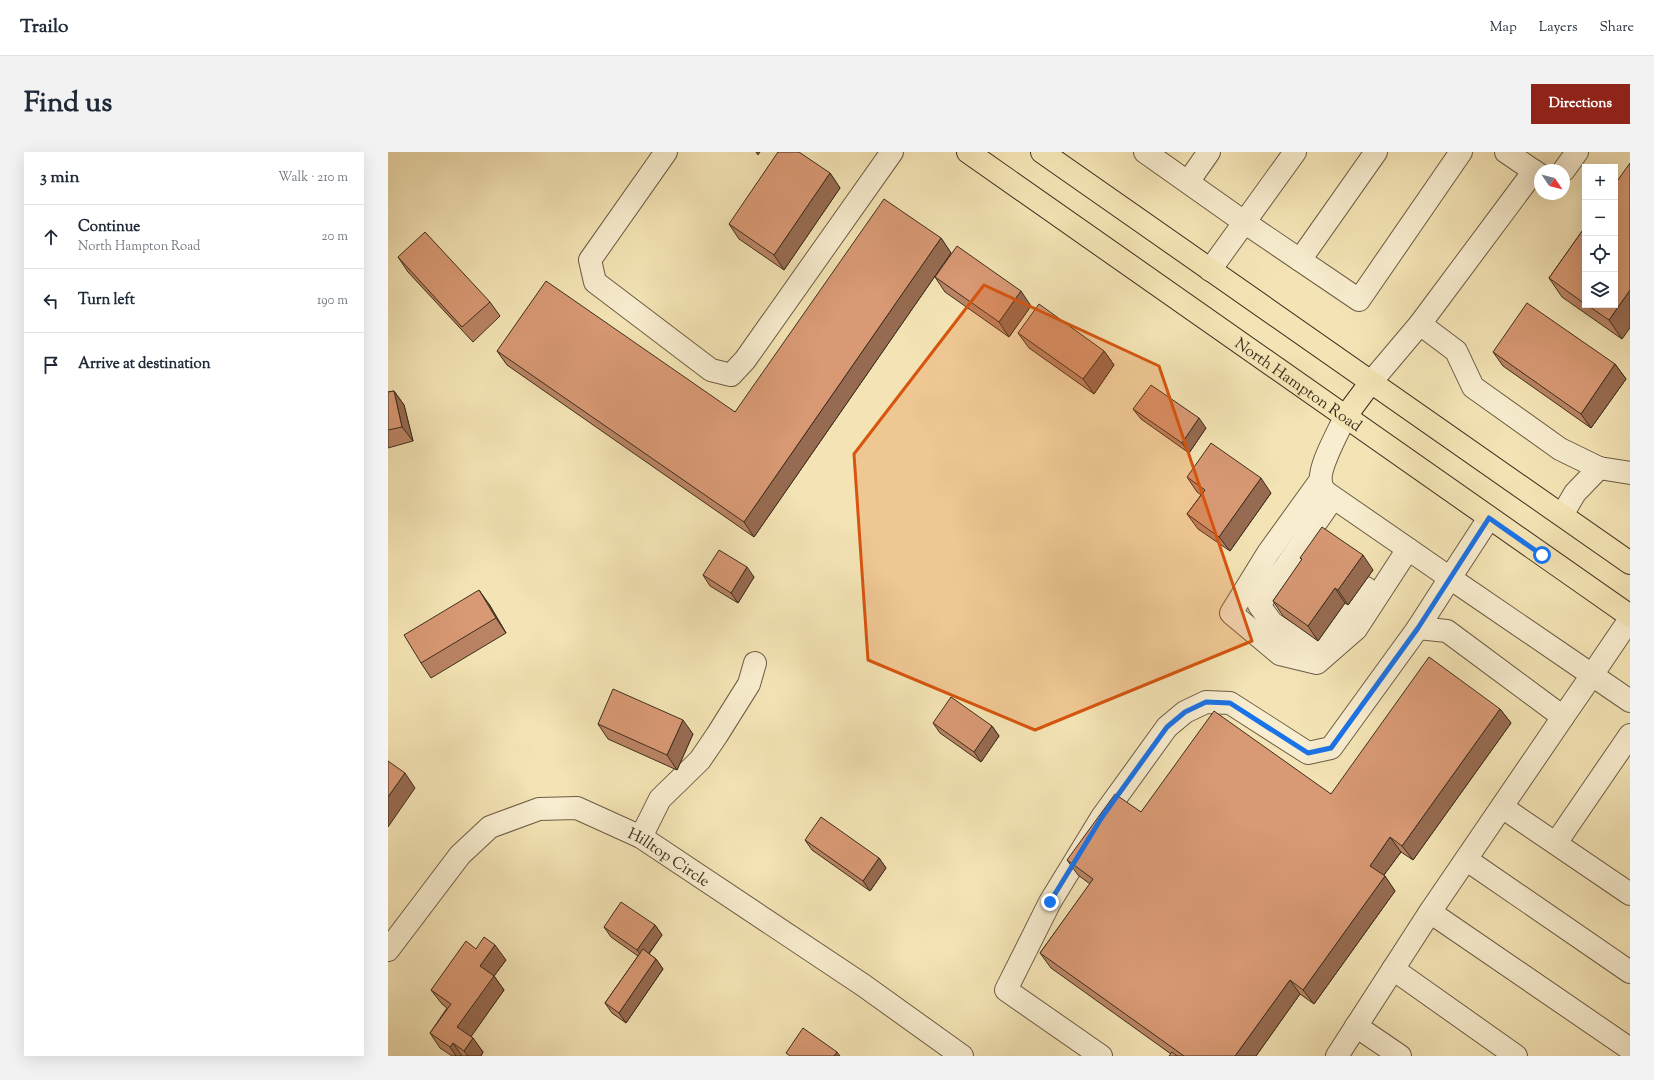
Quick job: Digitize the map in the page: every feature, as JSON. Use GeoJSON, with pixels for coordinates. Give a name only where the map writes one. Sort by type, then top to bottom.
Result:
{"type":"FeatureCollection","features":[{"type":"Feature","properties":{"kind":"main road","name":"North Hampton Road"},"geometry":{"type":"LineString","coordinates":[[968,152],[1630,616]]}},
{"type":"Feature","properties":{"kind":"main road"},"geometry":{"type":"LineString","coordinates":[[1042,152],[1630,563]]}},
{"type":"Feature","properties":{"kind":"main road"},"geometry":{"type":"LineString","coordinates":[[1346,417],[1371,382]]}},
{"type":"Feature","properties":{"kind":"street"},"geometry":{"type":"LineString","coordinates":[[666,152],[590,260],[595,282],[711,370],[731,375],[745,360],[892,152]]}},
{"type":"Feature","properties":{"kind":"street"},"geometry":{"type":"LineString","coordinates":[[1145,152],[1244,222],[1359,300],[1461,152]]}},
{"type":"Feature","properties":{"kind":"street"},"geometry":{"type":"LineString","coordinates":[[1188,182],[1209,152]]}},
{"type":"Feature","properties":{"kind":"street"},"geometry":{"type":"LineString","coordinates":[[1210,270],[1294,152]]}},
{"type":"Feature","properties":{"kind":"street"},"geometry":{"type":"LineString","coordinates":[[1300,260],[1376,152]]}},
{"type":"Feature","properties":{"kind":"street"},"geometry":{"type":"LineString","coordinates":[[1506,152],[1534,171]]}},
{"type":"Feature","properties":{"kind":"street"},"geometry":{"type":"LineString","coordinates":[[1568,164],[1577,152]]}},
{"type":"Feature","properties":{"kind":"street"},"geometry":{"type":"LineString","coordinates":[[1371,382],[1420,324],[1534,177]]}},
{"type":"Feature","properties":{"kind":"street"},"geometry":{"type":"LineString","coordinates":[[1420,324],[1456,351],[1472,387],[1560,449],[1599,468],[1629,471]]}},
{"type":"Feature","properties":{"kind":"street"},"geometry":{"type":"LineString","coordinates":[[1346,417],[1324,462],[1327,489],[1259,605],[1272,623],[1310,648],[1329,641],[1385,561],[1408,549]]}},
{"type":"Feature","properties":{"kind":"street"},"geometry":{"type":"LineString","coordinates":[[1562,515],[1575,493],[1599,468]]}},
{"type":"Feature","properties":{"kind":"street"},"geometry":{"type":"LineString","coordinates":[[1327,489],[1408,549],[1630,701]]}},
{"type":"Feature","properties":{"kind":"street"},"geometry":{"type":"LineString","coordinates":[[1327,489],[1268,553],[1231,613],[1280,654],[1317,663],[1356,629],[1408,549]]}},
{"type":"Feature","properties":{"kind":"street"},"geometry":{"type":"LineString","coordinates":[[1101,1056],[1006,990],[1050,902],[1102,817],[1167,727],[1185,712],[1206,702],[1230,703],[1308,753],[1331,748],[1418,628],[1489,518]]}},
{"type":"Feature","properties":{"kind":"street"},"geometry":{"type":"LineString","coordinates":[[1337,1056],[1430,912],[1630,619]]}},
{"type":"Feature","properties":{"kind":"street"},"geometry":{"type":"LineString","coordinates":[[1418,628],[1447,632],[1563,717]]}},
{"type":"Feature","properties":{"kind":"street"},"geometry":{"type":"LineString","coordinates":[[641,837],[660,799],[700,760],[717,736],[749,684],[755,663]]}},
{"type":"Feature","properties":{"kind":"street"},"geometry":{"type":"LineString","coordinates":[[1556,843],[1630,735]]}},
{"type":"Feature","properties":{"kind":"street"},"geometry":{"type":"LineString","coordinates":[[1502,806],[1630,894]]}},
{"type":"Feature","properties":{"kind":"street","name":"Hilltop Circle"},"geometry":{"type":"LineString","coordinates":[[388,950],[460,855],[490,827],[539,809],[577,808],[641,837],[863,985],[962,1056]]}},
{"type":"Feature","properties":{"kind":"street"},"geometry":{"type":"LineString","coordinates":[[1466,860],[1630,972]]}},
{"type":"Feature","properties":{"kind":"street"},"geometry":{"type":"LineString","coordinates":[[1430,912],[1630,1049]]}},
{"type":"Feature","properties":{"kind":"street"},"geometry":{"type":"LineString","coordinates":[[1393,969],[1516,1056]]}},
{"type":"Feature","properties":{"kind":"street"},"geometry":{"type":"LineString","coordinates":[[1356,1026],[1400,1056]]}},
{"type":"Feature","properties":{"kind":"highlighted area"},"geometry":{"type":"Polygon","coordinates":[[[984,285],[1159,366],[1252,641],[1035,730],[868,660],[854,454],[984,285]]]}},
{"type":"Feature","properties":{"kind":"building"},"geometry":{"type":"Polygon","coordinates":[[[778,152],[799,152],[830,173],[774,255],[729,224],[778,152]]]}},
{"type":"Feature","properties":{"kind":"building"},"geometry":{"type":"Polygon","coordinates":[[[1630,163],[1630,290],[1618,307],[1618,200],[1618,180],[1630,163]]]}},
{"type":"Feature","properties":{"kind":"building"},"geometry":{"type":"Polygon","coordinates":[[[884,199],[941,238],[744,522],[497,351],[546,281],[735,412],[884,199]]]}},
{"type":"Feature","properties":{"kind":"building"},"geometry":{"type":"Polygon","coordinates":[[[1582,231],[1582,302],[1549,278],[1582,231]]]}},
{"type":"Feature","properties":{"kind":"building"},"geometry":{"type":"Polygon","coordinates":[[[425,232],[490,302],[462,327],[398,257],[425,232]]]}},
{"type":"Feature","properties":{"kind":"building"},"geometry":{"type":"Polygon","coordinates":[[[957,246],[1021,291],[999,322],[935,277],[957,246]]]}},
{"type":"Feature","properties":{"kind":"building"},"geometry":{"type":"Polygon","coordinates":[[[1527,303],[1615,364],[1581,414],[1493,352],[1527,303]]]}},
{"type":"Feature","properties":{"kind":"building"},"geometry":{"type":"Polygon","coordinates":[[[1039,304],[1104,351],[1083,379],[1018,333],[1039,304]]]}},
{"type":"Feature","properties":{"kind":"building"},"geometry":{"type":"Polygon","coordinates":[[[1591,308],[1617,308],[1609,320],[1591,308]]]}},
{"type":"Feature","properties":{"kind":"building"},"geometry":{"type":"Polygon","coordinates":[[[1151,385],[1199,418],[1182,443],[1133,409],[1151,385]]]}},
{"type":"Feature","properties":{"kind":"building"},"geometry":{"type":"Polygon","coordinates":[[[394,391],[402,427],[388,430],[388,392],[394,391]]]}},
{"type":"Feature","properties":{"kind":"building"},"geometry":{"type":"Polygon","coordinates":[[[1211,443],[1261,478],[1219,537],[1187,514],[1205,490],[1187,477],[1211,443]]]}},
{"type":"Feature","properties":{"kind":"building"},"geometry":{"type":"Polygon","coordinates":[[[1322,527],[1363,555],[1338,590],[1335,588],[1308,626],[1273,601],[1302,559],[1300,558],[1322,527]]]}},
{"type":"Feature","properties":{"kind":"building"},"geometry":{"type":"Polygon","coordinates":[[[719,550],[747,567],[731,593],[703,575],[719,550]]]}},
{"type":"Feature","properties":{"kind":"building"},"geometry":{"type":"Polygon","coordinates":[[[479,590],[496,618],[421,663],[404,635],[479,590]]]}},
{"type":"Feature","properties":{"kind":"building"},"geometry":{"type":"Polygon","coordinates":[[[1429,657],[1500,709],[1402,846],[1390,837],[1370,866],[1385,876],[1303,990],[1290,980],[1235,1056],[1184,1056],[1040,953],[1093,879],[1067,860],[1115,794],[1141,812],[1214,711],[1331,794],[1429,657]]]}},
{"type":"Feature","properties":{"kind":"building"},"geometry":{"type":"Polygon","coordinates":[[[613,689],[683,720],[667,755],[598,724],[613,689]]]}},
{"type":"Feature","properties":{"kind":"building"},"geometry":{"type":"Polygon","coordinates":[[[951,697],[992,726],[974,752],[933,723],[951,697]]]}},
{"type":"Feature","properties":{"kind":"building"},"geometry":{"type":"Polygon","coordinates":[[[388,761],[405,773],[388,797],[388,761]]]}},
{"type":"Feature","properties":{"kind":"building"},"geometry":{"type":"Polygon","coordinates":[[[821,817],[879,858],[863,881],[805,840],[821,817]]]}},
{"type":"Feature","properties":{"kind":"building"},"geometry":{"type":"Polygon","coordinates":[[[621,902],[655,925],[637,950],[604,927],[621,902]]]}},
{"type":"Feature","properties":{"kind":"building"},"geometry":{"type":"Polygon","coordinates":[[[484,937],[495,945],[480,966],[494,976],[457,1027],[473,1038],[464,1051],[453,1043],[450,1047],[430,1033],[451,1004],[431,990],[466,941],[476,949],[484,937]]]}},
{"type":"Feature","properties":{"kind":"building"},"geometry":{"type":"Polygon","coordinates":[[[643,949],[656,959],[619,1013],[605,1003],[643,949]]]}},
{"type":"Feature","properties":{"kind":"building"},"geometry":{"type":"Polygon","coordinates":[[[803,1028],[837,1052],[834,1056],[790,1056],[786,1053],[803,1028]]]}},
{"type":"Feature","properties":{"kind":"building"},"geometry":{"type":"Polygon","coordinates":[[[1172,1052],[1177,1056],[1169,1056],[1172,1052]]]}},
{"type":"Feature","properties":{"kind":"route"},"geometry":{"type":"LineString","coordinates":[[1050,902],[1102,817],[1167,727],[1185,712],[1206,702],[1230,703],[1308,753],[1331,748],[1418,628],[1489,518],[1542,555]]}}]}
